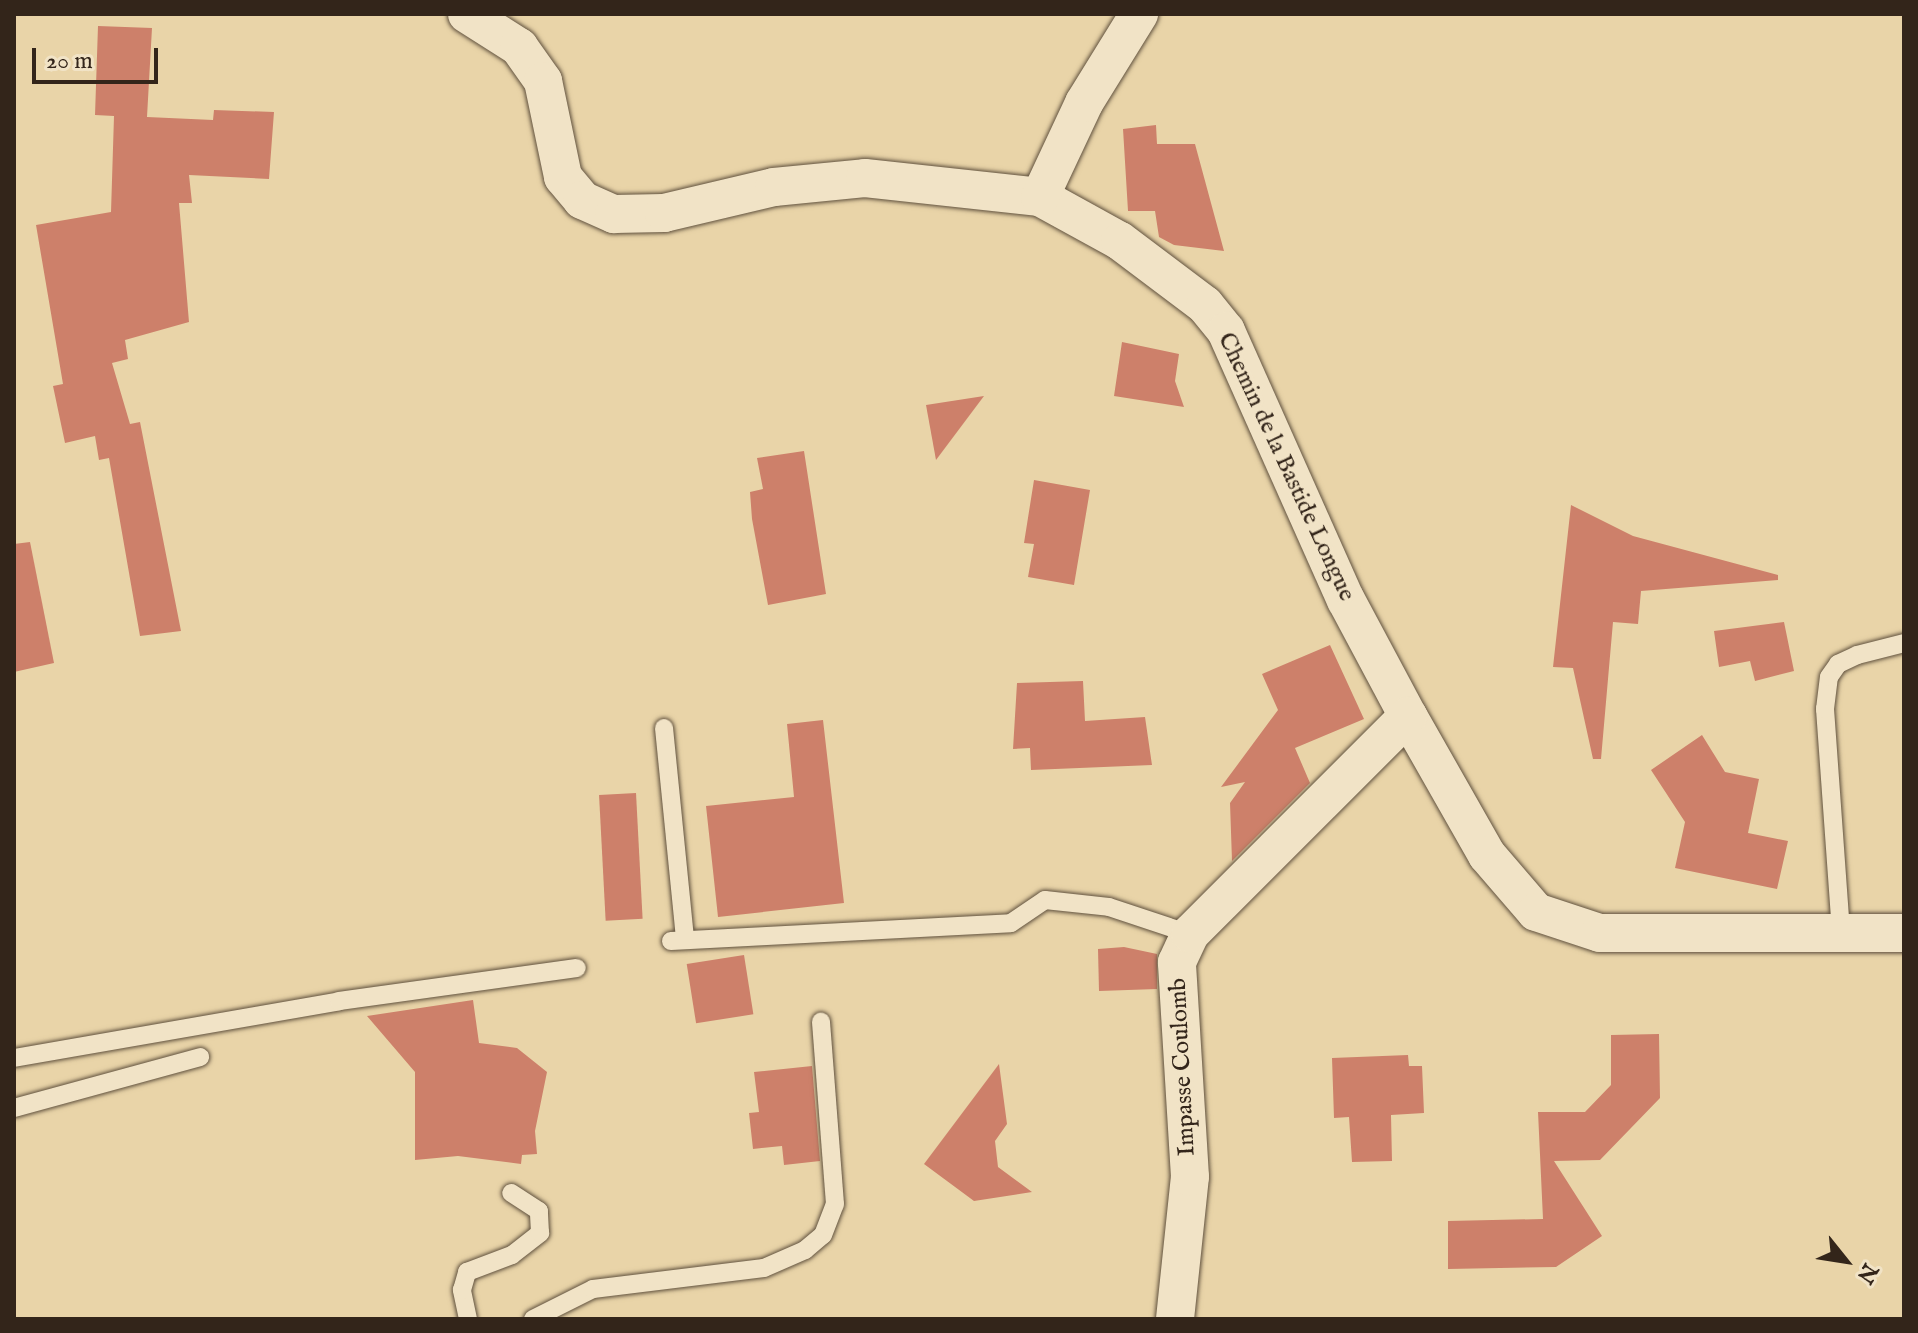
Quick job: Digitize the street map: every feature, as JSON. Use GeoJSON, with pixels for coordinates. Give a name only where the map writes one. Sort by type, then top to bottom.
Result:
{"type":"FeatureCollection","features":[{"type":"Feature","properties":{"kind":"street","name":"Chemin de la Bastide Longue"},"geometry":{"type":"LineString","coordinates":[[467,14],[519,47],[543,81],[563,177],[582,200],[614,214],[664,213],[774,187],[865,178],[1040,197],[1120,241],[1205,305],[1226,331],[1346,600],[1408,716],[1487,855],[1536,912],[1600,933],[1904,933]]}},
{"type":"Feature","properties":{"kind":"street"},"geometry":{"type":"LineString","coordinates":[[1040,197],[1084,103],[1139,14]]}},
{"type":"Feature","properties":{"kind":"street","name":"Impasse Coulomb"},"geometry":{"type":"LineString","coordinates":[[1175,1319],[1190,1177],[1176,986],[1177,962],[1190,934],[1408,716]]}},
{"type":"Feature","properties":{"kind":"lane"},"geometry":{"type":"LineString","coordinates":[[1841,932],[1825,709],[1829,677],[1838,664],[1857,655],[1904,643]]}},
{"type":"Feature","properties":{"kind":"lane"},"geometry":{"type":"LineString","coordinates":[[664,728],[678,940],[1011,923],[1045,900],[1109,907],[1190,934]]}},
{"type":"Feature","properties":{"kind":"lane"},"geometry":{"type":"LineString","coordinates":[[14,1058],[339,1001],[577,968]]}},
{"type":"Feature","properties":{"kind":"lane"},"geometry":{"type":"LineString","coordinates":[[533,1319],[593,1289],[764,1268],[805,1250],[823,1235],[835,1204],[821,1022]]}},
{"type":"Feature","properties":{"kind":"lane"},"geometry":{"type":"LineString","coordinates":[[14,1108],[200,1057]]}},
{"type":"Feature","properties":{"kind":"lane"},"geometry":{"type":"LineString","coordinates":[[468,1319],[462,1290],[472,1266],[512,1255],[540,1233],[539,1211],[511,1193]]}},
{"type":"Feature","properties":{"kind":"building"},"geometry":{"type":"Polygon","coordinates":[[[98,26],[152,28],[147,117],[213,120],[214,110],[274,112],[269,179],[189,175],[192,203],[179,203],[189,322],[125,340],[128,359],[112,363],[130,424],[140,422],[181,631],[140,636],[109,458],[99,460],[95,436],[65,443],[53,386],[63,384],[36,225],[111,212],[114,116],[95,115],[98,26]]]}},
{"type":"Feature","properties":{"kind":"building"},"geometry":{"type":"Polygon","coordinates":[[[1156,125],[1157,144],[1195,144],[1224,251],[1174,245],[1159,237],[1155,211],[1128,211],[1123,129],[1156,125]]]}},
{"type":"Feature","properties":{"kind":"building"},"geometry":{"type":"Polygon","coordinates":[[[1122,342],[1179,354],[1175,381],[1184,407],[1114,396],[1122,342]]]}},
{"type":"Feature","properties":{"kind":"building"},"geometry":{"type":"Polygon","coordinates":[[[984,396],[936,460],[926,405],[984,396]]]}},
{"type":"Feature","properties":{"kind":"building"},"geometry":{"type":"Polygon","coordinates":[[[804,451],[826,594],[768,605],[752,519],[750,492],[763,489],[757,458],[804,451]]]}},
{"type":"Feature","properties":{"kind":"building"},"geometry":{"type":"Polygon","coordinates":[[[1034,480],[1090,490],[1074,585],[1028,577],[1034,544],[1024,543],[1034,480]]]}},
{"type":"Feature","properties":{"kind":"building"},"geometry":{"type":"Polygon","coordinates":[[[1571,505],[1633,536],[1778,575],[1778,580],[1641,591],[1638,624],[1613,622],[1601,759],[1593,759],[1573,668],[1553,667],[1571,505]]]}},
{"type":"Feature","properties":{"kind":"building"},"geometry":{"type":"Polygon","coordinates":[[[30,542],[54,663],[14,672],[14,544],[30,542]]]}},
{"type":"Feature","properties":{"kind":"building"},"geometry":{"type":"Polygon","coordinates":[[[1784,622],[1794,671],[1755,681],[1750,661],[1719,667],[1714,631],[1784,622]]]}},
{"type":"Feature","properties":{"kind":"building"},"geometry":{"type":"Polygon","coordinates":[[[1330,645],[1364,719],[1295,748],[1310,783],[1232,861],[1230,803],[1245,782],[1221,787],[1278,710],[1262,674],[1330,645]]]}},
{"type":"Feature","properties":{"kind":"building"},"geometry":{"type":"Polygon","coordinates":[[[1083,681],[1085,721],[1145,717],[1152,765],[1031,770],[1030,748],[1013,749],[1017,683],[1083,681]]]}},
{"type":"Feature","properties":{"kind":"building"},"geometry":{"type":"Polygon","coordinates":[[[823,720],[844,903],[718,917],[706,806],[794,797],[787,724],[823,720]]]}},
{"type":"Feature","properties":{"kind":"building"},"geometry":{"type":"Polygon","coordinates":[[[1702,735],[1725,772],[1759,779],[1748,833],[1788,841],[1777,889],[1675,868],[1685,822],[1651,770],[1702,735]]]}},
{"type":"Feature","properties":{"kind":"building"},"geometry":{"type":"Polygon","coordinates":[[[636,793],[643,919],[606,921],[599,795],[636,793]]]}},
{"type":"Feature","properties":{"kind":"building"},"geometry":{"type":"Polygon","coordinates":[[[1124,947],[1157,954],[1157,989],[1099,991],[1098,949],[1124,947]]]}},
{"type":"Feature","properties":{"kind":"building"},"geometry":{"type":"Polygon","coordinates":[[[744,955],[753,1014],[696,1023],[687,964],[744,955]]]}},
{"type":"Feature","properties":{"kind":"building"},"geometry":{"type":"Polygon","coordinates":[[[473,1000],[479,1043],[517,1048],[547,1072],[535,1131],[537,1154],[522,1155],[521,1164],[458,1156],[415,1160],[415,1072],[367,1016],[473,1000]]]}},
{"type":"Feature","properties":{"kind":"building"},"geometry":{"type":"Polygon","coordinates":[[[1659,1034],[1660,1098],[1600,1160],[1554,1161],[1602,1236],[1556,1267],[1448,1269],[1448,1221],[1543,1219],[1538,1112],[1585,1112],[1611,1085],[1611,1035],[1659,1034]]]}},
{"type":"Feature","properties":{"kind":"building"},"geometry":{"type":"Polygon","coordinates":[[[1408,1055],[1409,1066],[1422,1066],[1424,1113],[1391,1115],[1392,1161],[1352,1162],[1349,1117],[1334,1118],[1332,1058],[1408,1055]]]}},
{"type":"Feature","properties":{"kind":"building"},"geometry":{"type":"Polygon","coordinates":[[[999,1064],[1007,1124],[995,1141],[998,1167],[1032,1192],[974,1201],[924,1164],[999,1064]]]}},
{"type":"Feature","properties":{"kind":"building"},"geometry":{"type":"Polygon","coordinates":[[[812,1066],[820,1161],[784,1165],[782,1146],[753,1149],[749,1113],[759,1112],[754,1072],[812,1066]]]}}]}
